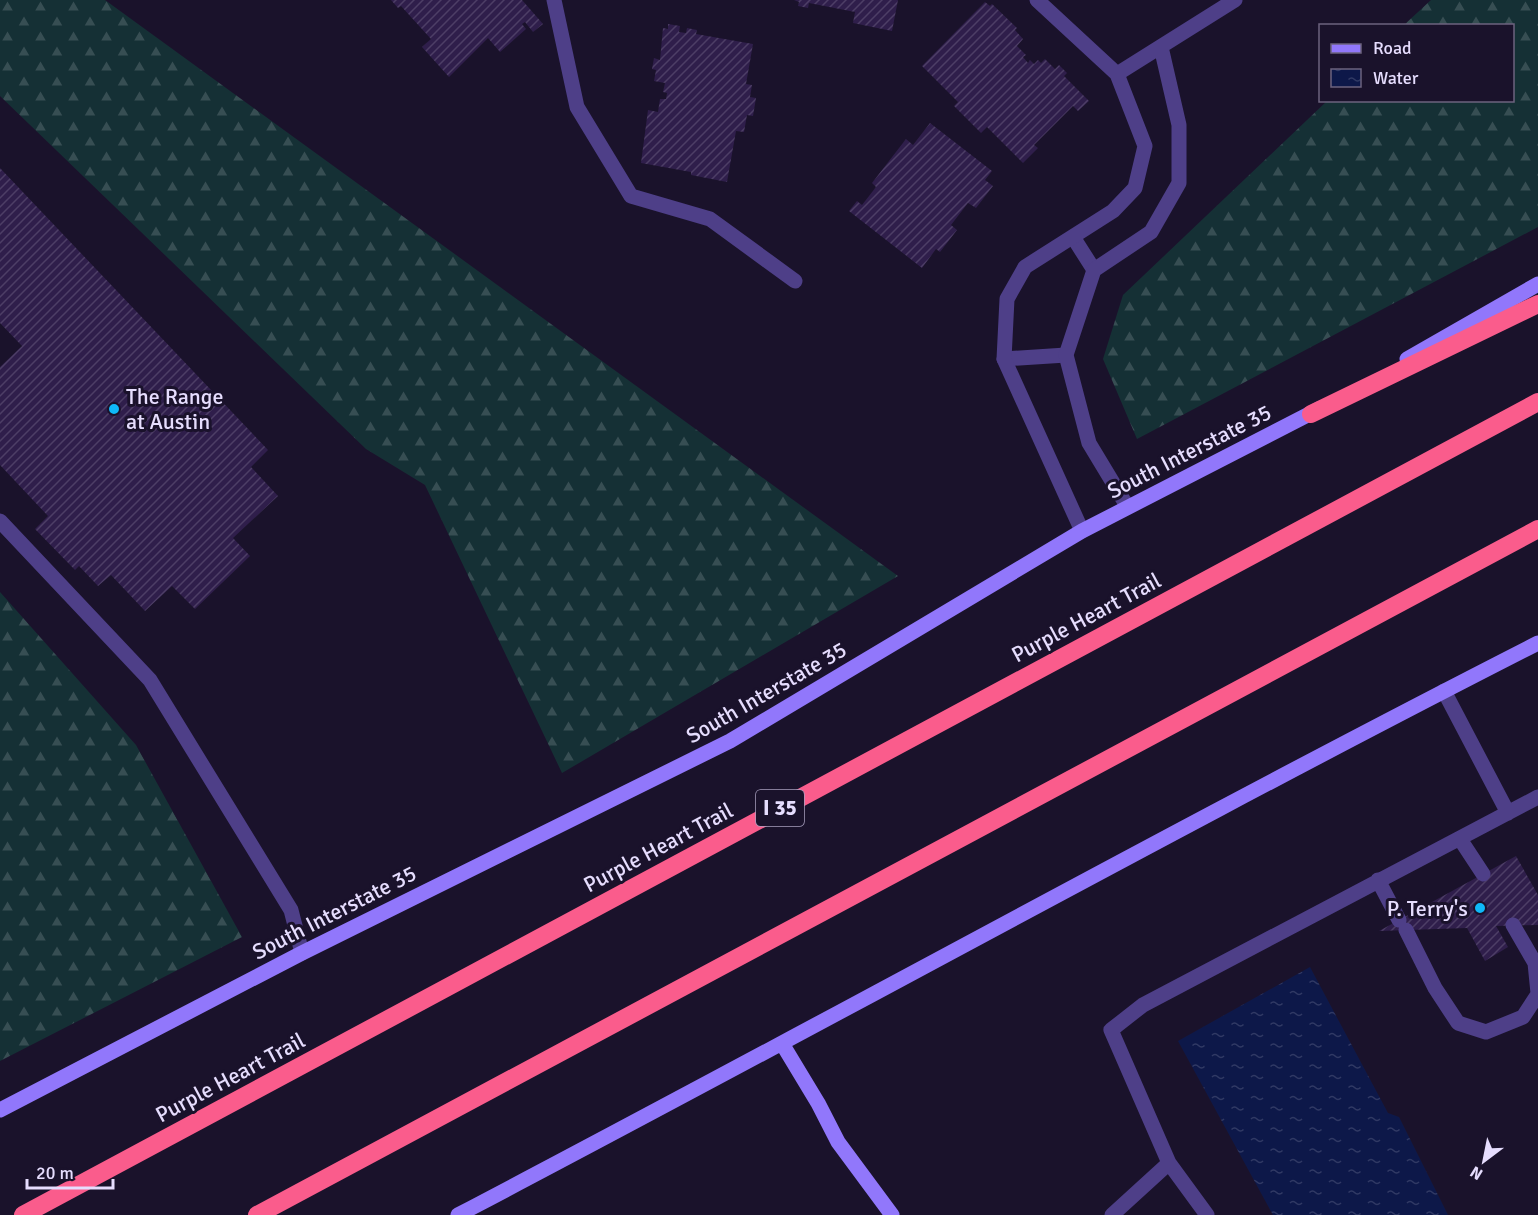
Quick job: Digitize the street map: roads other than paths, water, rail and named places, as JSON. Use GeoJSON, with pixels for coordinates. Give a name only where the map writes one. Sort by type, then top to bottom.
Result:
{"type":"FeatureCollection","features":[{"type":"Feature","properties":{"kind":"highway"},"geometry":{"type":"LineString","coordinates":[[1311,414],[1538,304]]}},
{"type":"Feature","properties":{"kind":"highway","name":"Purple Heart Trail"},"geometry":{"type":"LineString","coordinates":[[23,1215],[1538,402]]}},
{"type":"Feature","properties":{"kind":"highway"},"geometry":{"type":"LineString","coordinates":[[263,1213],[1538,529]]}},
{"type":"Feature","properties":{"kind":"main road","name":"South Interstate 35"},"geometry":{"type":"LineString","coordinates":[[0,1110],[302,953],[730,741],[1082,531],[1311,414],[1538,284]]}},
{"type":"Feature","properties":{"kind":"main road"},"geometry":{"type":"LineString","coordinates":[[458,1215],[783,1045],[1126,859],[1538,643]]}},
{"type":"Feature","properties":{"kind":"main road"},"geometry":{"type":"LineString","coordinates":[[783,1045],[818,1103],[838,1142],[862,1178],[892,1215]]}},
{"type":"Feature","properties":{"kind":"street"},"geometry":{"type":"LineString","coordinates":[[554,0],[577,107],[631,196],[710,219],[795,281]]}},
{"type":"Feature","properties":{"kind":"street"},"geometry":{"type":"LineString","coordinates":[[1038,0],[1117,74],[1146,146],[1135,188],[1113,211],[1026,267],[1007,299],[1004,359],[1082,531]]}},
{"type":"Feature","properties":{"kind":"street"},"geometry":{"type":"LineString","coordinates":[[1117,74],[1235,0]]}},
{"type":"Feature","properties":{"kind":"street"},"geometry":{"type":"LineString","coordinates":[[1127,506],[1089,443],[1066,355],[1094,270],[1151,232],[1179,183],[1179,125],[1161,46]]}},
{"type":"Feature","properties":{"kind":"street"},"geometry":{"type":"LineString","coordinates":[[1073,237],[1094,270]]}},
{"type":"Feature","properties":{"kind":"street"},"geometry":{"type":"LineString","coordinates":[[1004,359],[1066,355]]}},
{"type":"Feature","properties":{"kind":"street"},"geometry":{"type":"LineString","coordinates":[[0,521],[150,680],[291,910],[302,953]]}},
{"type":"Feature","properties":{"kind":"street"},"geometry":{"type":"LineString","coordinates":[[1444,691],[1508,813]]}},
{"type":"Feature","properties":{"kind":"street"},"geometry":{"type":"LineString","coordinates":[[1207,1215],[1169,1163],[1111,1029],[1143,1005],[1538,796]]}},
{"type":"Feature","properties":{"kind":"street"},"geometry":{"type":"LineString","coordinates":[[1460,839],[1483,874]]}},
{"type":"Feature","properties":{"kind":"street"},"geometry":{"type":"LineString","coordinates":[[1378,880],[1435,988],[1458,1023],[1486,1032],[1523,1017],[1538,993],[1535,963],[1513,925]]}},
{"type":"Feature","properties":{"kind":"street"},"geometry":{"type":"LineString","coordinates":[[1112,1215],[1169,1163]]}},
{"type":"Feature","properties":{"kind":"water"},"geometry":{"type":"Polygon","coordinates":[[[1310,967],[1388,1113],[1399,1117],[1448,1215],[1273,1215],[1178,1041],[1310,967]]]}},
{"type":"Feature","properties":{"kind":"place","name":"The Range at Austin"},"geometry":{"type":"Point","coordinates":[114,409]}},
{"type":"Feature","properties":{"kind":"place","name":"P. Terry's"},"geometry":{"type":"Point","coordinates":[1480,908]}}]}
